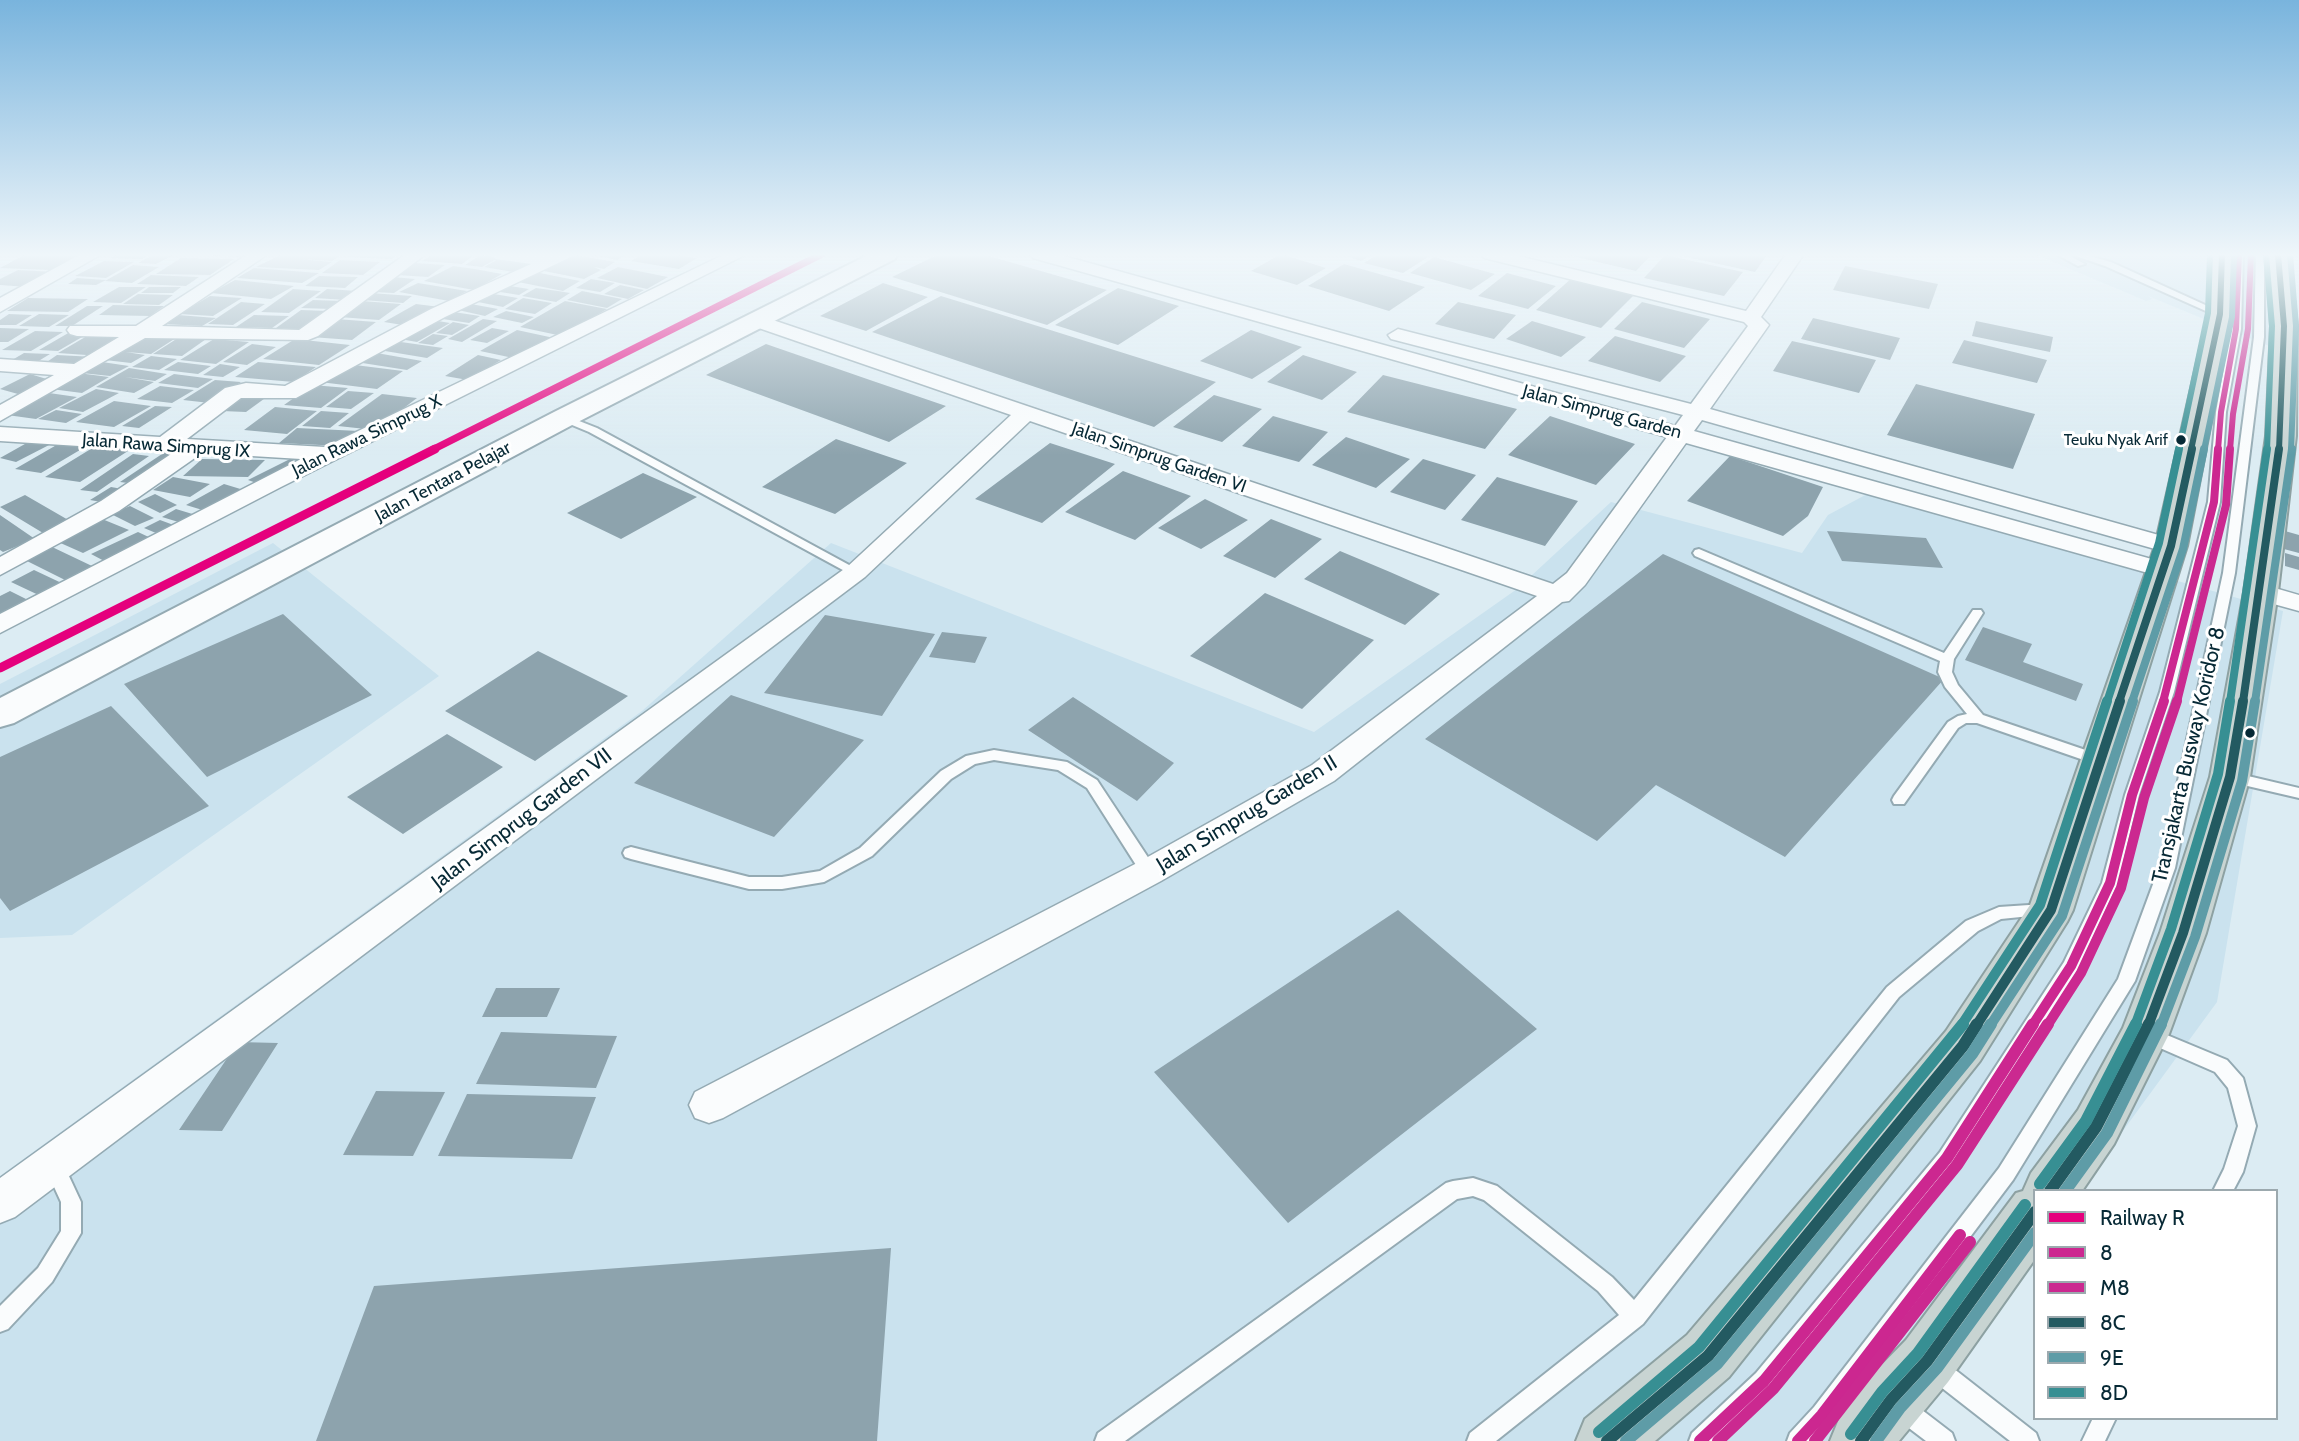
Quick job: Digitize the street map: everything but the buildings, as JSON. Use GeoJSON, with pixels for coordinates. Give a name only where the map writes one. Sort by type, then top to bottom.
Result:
{"type":"FeatureCollection","features":[{"type":"Feature","properties":{"kind":"highway"},"geometry":{"type":"LineString","coordinates":[[1607,1441],[1708,1356],[1963,1046],[2052,910],[2168,558],[2218,321]]}},
{"type":"Feature","properties":{"kind":"highway"},"geometry":{"type":"LineString","coordinates":[[2051,1189],[2096,1127],[2145,1034],[2183,933],[2230,776],[2280,588],[2281,436],[2291,327]]}},
{"type":"Feature","properties":{"kind":"highway"},"geometry":{"type":"LineString","coordinates":[[1893,1401],[2033,1215]]}},
{"type":"Feature","properties":{"kind":"street"},"geometry":{"type":"LineString","coordinates":[[0,414],[157,321]]}},
{"type":"Feature","properties":{"kind":"street"},"geometry":{"type":"LineString","coordinates":[[77,330],[301,336],[326,321]]}},
{"type":"Feature","properties":{"kind":"street"},"geometry":{"type":"LineString","coordinates":[[164,445],[233,393],[246,389],[288,393],[423,321]]}},
{"type":"Feature","properties":{"kind":"street","name":"Jalan Rawa Simprug X"},"geometry":{"type":"LineString","coordinates":[[0,625],[332,454],[601,321]]}},
{"type":"Feature","properties":{"kind":"street","name":"Jalan Tentara Pelajar"},"geometry":{"type":"LineString","coordinates":[[0,714],[564,418],[757,321]]}},
{"type":"Feature","properties":{"kind":"street","name":"Jalan Simprug Garden VI"},"geometry":{"type":"LineString","coordinates":[[758,321],[1560,595]]}},
{"type":"Feature","properties":{"kind":"street","name":"Jalan Simprug Garden"},"geometry":{"type":"LineString","coordinates":[[1273,321],[1689,423]]}},
{"type":"Feature","properties":{"kind":"street","name":"Jalan Simprug Garden"},"geometry":{"type":"LineString","coordinates":[[1339,321],[2168,558]]}},
{"type":"Feature","properties":{"kind":"street","name":"Jalan Simprug Garden"},"geometry":{"type":"LineString","coordinates":[[1689,423],[1759,326],[1755,321]]}},
{"type":"Feature","properties":{"kind":"street"},"geometry":{"type":"LineString","coordinates":[[0,365],[78,370]]}},
{"type":"Feature","properties":{"kind":"street","name":"Jalan Simprug Garden VII"},"geometry":{"type":"LineString","coordinates":[[0,1203],[856,572],[1027,413]]}},
{"type":"Feature","properties":{"kind":"street","name":"Jalan Simprug Garden II"},"geometry":{"type":"LineString","coordinates":[[709,1105],[1149,872],[1323,773],[1560,595],[1576,579],[1689,423]]}},
{"type":"Feature","properties":{"kind":"street","name":"Jalan Rawa Simprug IX"},"geometry":{"type":"LineString","coordinates":[[0,434],[332,454]]}},
{"type":"Feature","properties":{"kind":"street"},"geometry":{"type":"LineString","coordinates":[[0,452],[28,436]]}},
{"type":"Feature","properties":{"kind":"street"},"geometry":{"type":"LineString","coordinates":[[0,566],[110,506],[196,447]]}},
{"type":"Feature","properties":{"kind":"lane","name":"Transjakarta Busway Koridor 8"},"geometry":{"type":"LineString","coordinates":[[1700,1441],[1764,1381],[1947,1158],[2071,966],[2110,883],[2132,795],[2167,692],[2214,502],[2221,412],[2236,321]]}},
{"type":"Feature","properties":{"kind":"lane","name":"Transjakarta Busway Koridor 8"},"geometry":{"type":"LineString","coordinates":[[1798,1441],[1822,1415],[2006,1174],[2126,981],[2167,867],[2229,573],[2259,321]]}},
{"type":"Feature","properties":{"kind":"lane"},"geometry":{"type":"LineString","coordinates":[[564,418],[593,430],[856,572]]}},
{"type":"Feature","properties":{"kind":"lane"},"geometry":{"type":"LineString","coordinates":[[1699,553],[1948,659]]}},
{"type":"Feature","properties":{"kind":"lane"},"geometry":{"type":"LineString","coordinates":[[1977,613],[1948,659],[1945,672],[1952,687],[1978,718]]}},
{"type":"Feature","properties":{"kind":"lane"},"geometry":{"type":"LineString","coordinates":[[1899,800],[1953,725],[1963,719],[1978,718],[2102,762]]}},
{"type":"Feature","properties":{"kind":"lane"},"geometry":{"type":"LineString","coordinates":[[631,853],[749,883],[782,883],[824,876],[866,852],[946,775],[971,760],[994,755],[1062,766],[1092,785],[1149,872]]}},
{"type":"Feature","properties":{"kind":"lane"},"geometry":{"type":"LineString","coordinates":[[2230,776],[2299,793]]}},
{"type":"Feature","properties":{"kind":"lane"},"geometry":{"type":"LineString","coordinates":[[1478,1441],[1635,1316],[1893,992],[1972,926],[1999,913],[2052,910]]}},
{"type":"Feature","properties":{"kind":"lane"},"geometry":{"type":"LineString","coordinates":[[2145,1034],[2221,1066],[2236,1084],[2247,1126],[2233,1172],[2224,1189]]}},
{"type":"Feature","properties":{"kind":"lane"},"geometry":{"type":"LineString","coordinates":[[0,1321],[45,1275],[71,1233],[71,1202],[53,1164]]}},
{"type":"Feature","properties":{"kind":"lane"},"geometry":{"type":"LineString","coordinates":[[1106,1441],[1453,1190],[1473,1187],[1490,1193],[1605,1284],[1635,1316]]}},
{"type":"Feature","properties":{"kind":"lane"},"geometry":{"type":"LineString","coordinates":[[1893,1401],[1944,1441]]}},
{"type":"Feature","properties":{"kind":"lane"},"geometry":{"type":"LineString","coordinates":[[1893,1401],[2028,1441]]}},
{"type":"Feature","properties":{"kind":"lane"},"geometry":{"type":"LineString","coordinates":[[2093,1441],[2104,1420]]}},
{"type":"Feature","properties":{"kind":"shaded area"},"geometry":{"type":"Polygon","coordinates":[[[2209,321],[2279,321],[2281,351],[2209,321]]]}},
{"type":"Feature","properties":{"kind":"shaded area"},"geometry":{"type":"Polygon","coordinates":[[[1869,493],[2283,611],[2217,1002],[2080,1189],[2033,1189],[2033,1195],[1897,1441],[0,1441],[0,1176],[642,711],[831,543],[1314,732],[1517,589],[1611,502],[1802,553],[1828,515],[1869,493]]]}},
{"type":"Feature","properties":{"kind":"shaded area"},"geometry":{"type":"Polygon","coordinates":[[[273,543],[439,676],[72,935],[0,938],[0,684],[273,543]]]}},
{"type":"Feature","properties":{"kind":"rail line","name":"R"},"geometry":{"type":"LineString","coordinates":[[0,668],[688,321]]}},
{"type":"Feature","properties":{"kind":"transit line","name":"8D"},"geometry":{"type":"LineString","coordinates":[[1599,1432],[1699,1347],[1953,1039],[2040,905],[2159,543],[2206,321]]}},
{"type":"Feature","properties":{"kind":"transit line","name":"8C"},"geometry":{"type":"LineString","coordinates":[[1607,1441],[1708,1356],[1963,1046],[2051,910],[2171,546],[2218,321]]}},
{"type":"Feature","properties":{"kind":"transit line","name":"9E"},"geometry":{"type":"LineString","coordinates":[[1626,1441],[1717,1364],[1972,1054],[2062,916],[2183,549],[2231,321]]}},
{"type":"Feature","properties":{"kind":"transit line","name":"8"},"geometry":{"type":"LineString","coordinates":[[1700,1441],[1764,1381],[1947,1158],[2071,966],[2110,883],[2132,795],[2167,692],[2214,502],[2221,412],[2236,321]]}},
{"type":"Feature","properties":{"kind":"transit line","name":"M8"},"geometry":{"type":"LineString","coordinates":[[1718,1441],[1773,1389],[1957,1165],[2081,973],[2121,888],[2144,798],[2179,695],[2226,505],[2233,414],[2248,321]]}},
{"type":"Feature","properties":{"kind":"transit line","name":"8D"},"geometry":{"type":"LineString","coordinates":[[2040,1184],[2086,1121],[2134,1029],[2171,929],[2218,774],[2249,590],[2269,435],[2272,321]]}},
{"type":"Feature","properties":{"kind":"transit line","name":"8C"},"geometry":{"type":"LineString","coordinates":[[2051,1189],[2096,1127],[2145,1034],[2183,933],[2230,777],[2261,592],[2281,436],[2284,321]]}},
{"type":"Feature","properties":{"kind":"transit line","name":"9E"},"geometry":{"type":"LineString","coordinates":[[2066,1189],[2107,1133],[2156,1038],[2195,937],[2242,781],[2273,594],[2293,438],[2296,321]]}},
{"type":"Feature","properties":{"kind":"transit line","name":"8D"},"geometry":{"type":"LineString","coordinates":[[1851,1434],[1882,1392],[1918,1353],[2025,1205]]}},
{"type":"Feature","properties":{"kind":"transit line","name":"8C"},"geometry":{"type":"LineString","coordinates":[[1861,1441],[1891,1400],[1927,1361],[2033,1215]]}},
{"type":"Feature","properties":{"kind":"transit line","name":"8"},"geometry":{"type":"LineString","coordinates":[[1798,1441],[1822,1415],[1960,1235]]}},
{"type":"Feature","properties":{"kind":"transit line","name":"9E"},"geometry":{"type":"LineString","coordinates":[[1876,1441],[1900,1408],[1937,1368],[2033,1236]]}},
{"type":"Feature","properties":{"kind":"transit line","name":"M8"},"geometry":{"type":"LineString","coordinates":[[1815,1441],[1970,1242]]}},
{"type":"Feature","properties":{"kind":"place","name":"Teuku Nyak Arif"},"geometry":{"type":"Point","coordinates":[2181,440]}}]}
